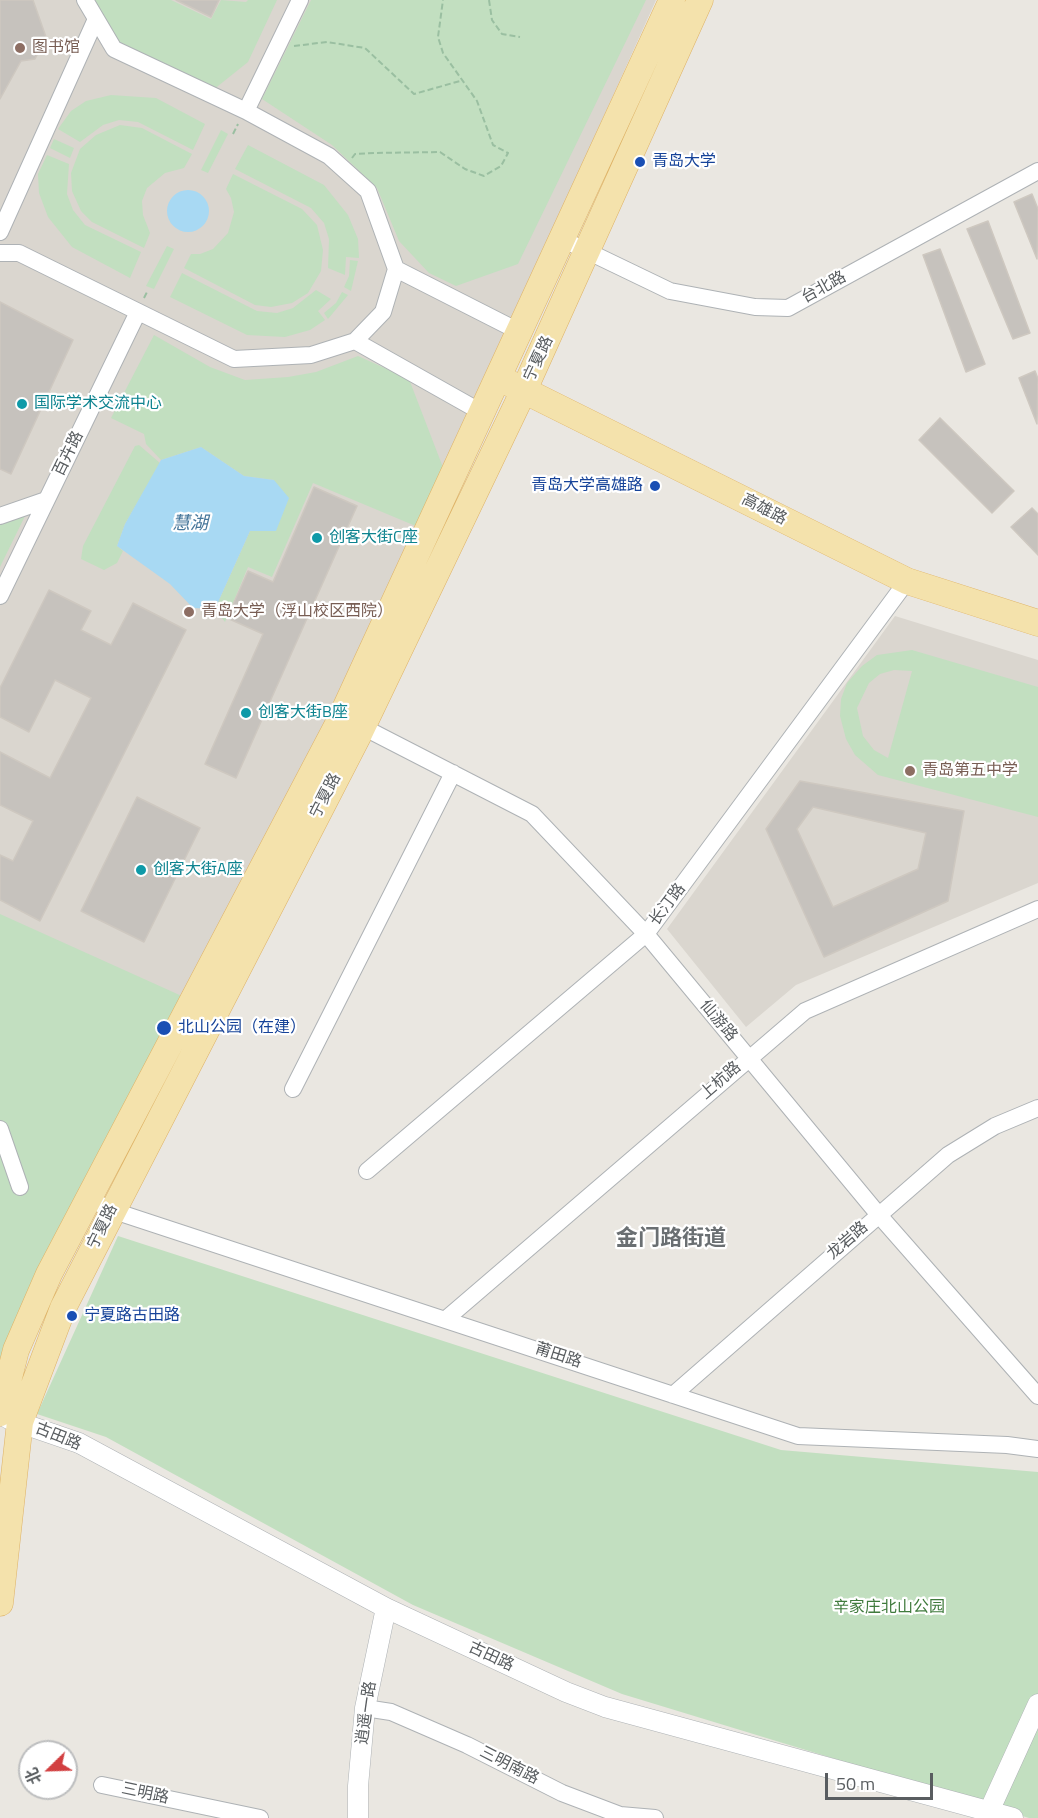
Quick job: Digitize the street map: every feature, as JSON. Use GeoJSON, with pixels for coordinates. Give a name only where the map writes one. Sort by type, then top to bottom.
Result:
{"type":"FeatureCollection","features":[{"type":"Feature","properties":{"kind":"main road","name":"宁夏路"},"geometry":{"type":"LineString","coordinates":[[352,722],[481,412],[672,0]]}},
{"type":"Feature","properties":{"kind":"main road","name":"宁夏路"},"geometry":{"type":"LineString","coordinates":[[0,1603],[7,1418],[16,1350],[49,1274],[101,1204],[524,390],[588,253],[700,0]]}},
{"type":"Feature","properties":{"kind":"main road","name":"高雄路"},"geometry":{"type":"LineString","coordinates":[[498,378],[907,581],[1038,623]]}},
{"type":"Feature","properties":{"kind":"street"},"geometry":{"type":"LineString","coordinates":[[0,253],[19,253],[234,359],[311,355],[355,341],[383,312],[396,269],[368,191],[329,156],[246,111],[114,49],[86,0]]}},
{"type":"Feature","properties":{"kind":"street"},"geometry":{"type":"LineString","coordinates":[[246,111],[300,0]]}},
{"type":"Feature","properties":{"kind":"street"},"geometry":{"type":"LineString","coordinates":[[0,232],[96,19]]}},
{"type":"Feature","properties":{"kind":"street","name":"台北路"},"geometry":{"type":"LineString","coordinates":[[562,239],[670,291],[755,307],[788,308],[1038,171]]}},
{"type":"Feature","properties":{"kind":"street"},"geometry":{"type":"LineString","coordinates":[[396,269],[520,332]]}},
{"type":"Feature","properties":{"kind":"street","name":"百卉路"},"geometry":{"type":"LineString","coordinates":[[0,596],[138,312]]}},
{"type":"Feature","properties":{"kind":"street"},"geometry":{"type":"LineString","coordinates":[[355,341],[481,412]]}},
{"type":"Feature","properties":{"kind":"street"},"geometry":{"type":"LineString","coordinates":[[0,516],[46,500]]}},
{"type":"Feature","properties":{"kind":"street","name":"长汀路"},"geometry":{"type":"LineString","coordinates":[[367,1171],[646,934],[907,581]]}},
{"type":"Feature","properties":{"kind":"street","name":"仙游路"},"geometry":{"type":"LineString","coordinates":[[352,722],[532,814],[646,934],[878,1214],[1038,1396]]}},
{"type":"Feature","properties":{"kind":"street"},"geometry":{"type":"LineString","coordinates":[[293,1089],[453,773]]}},
{"type":"Feature","properties":{"kind":"street","name":"上杭路"},"geometry":{"type":"LineString","coordinates":[[446,1319],[805,1011],[1038,909]]}},
{"type":"Feature","properties":{"kind":"street","name":"龙岩路"},"geometry":{"type":"LineString","coordinates":[[673,1395],[948,1155],[995,1126],[1038,1108]]}},
{"type":"Feature","properties":{"kind":"street"},"geometry":{"type":"LineString","coordinates":[[0,1129],[20,1186]]}},
{"type":"Feature","properties":{"kind":"street","name":"莆田路"},"geometry":{"type":"LineString","coordinates":[[101,1204],[798,1436],[1007,1445],[1038,1449]]}},
{"type":"Feature","properties":{"kind":"street","name":"古田路"},"geometry":{"type":"LineString","coordinates":[[7,1418],[79,1443],[386,1608],[566,1692],[605,1707],[988,1814],[1013,1818]]}},
{"type":"Feature","properties":{"kind":"street","name":"逍遥一路"},"geometry":{"type":"LineString","coordinates":[[358,1818],[358,1786],[365,1708],[386,1608]]}},
{"type":"Feature","properties":{"kind":"street"},"geometry":{"type":"LineString","coordinates":[[988,1814],[1038,1704]]}},
{"type":"Feature","properties":{"kind":"street","name":"三明南路"},"geometry":{"type":"LineString","coordinates":[[365,1708],[391,1712],[456,1740],[581,1800],[620,1815],[655,1818]]}},
{"type":"Feature","properties":{"kind":"street","name":"三明路"},"geometry":{"type":"LineString","coordinates":[[102,1785],[260,1818]]}},
{"type":"Feature","properties":{"kind":"path"},"geometry":{"type":"LineString","coordinates":[[344,170],[355,154],[374,153],[440,152],[465,169],[484,176],[501,166],[508,153],[493,145],[477,101],[443,53],[438,37],[443,0]]}},
{"type":"Feature","properties":{"kind":"path"},"geometry":{"type":"LineString","coordinates":[[489,0],[492,20],[502,34],[520,38]]}},
{"type":"Feature","properties":{"kind":"path"},"geometry":{"type":"LineString","coordinates":[[277,47],[327,42],[364,48],[414,94],[461,81]]}},
{"type":"Feature","properties":{"kind":"shaded area","name":"青岛大学（浮山校区西院）"},"geometry":{"type":"Polygon","coordinates":[[[0,0],[656,0],[474,405],[339,697],[0,1366],[0,0]]]}},
{"type":"Feature","properties":{"kind":"shaded area","name":"青岛第五中学"},"geometry":{"type":"Polygon","coordinates":[[[895,616],[1038,660],[1038,883],[796,985],[746,1027],[667,929],[895,616]]]}},
{"type":"Feature","properties":{"kind":"green space"},"geometry":{"type":"Polygon","coordinates":[[[90,0],[171,0],[211,19],[221,0],[246,2],[248,0],[277,0],[248,62],[213,90],[116,46],[90,0]]]}},
{"type":"Feature","properties":{"kind":"green space"},"geometry":{"type":"Polygon","coordinates":[[[311,0],[646,0],[518,264],[456,286],[429,273],[399,241],[377,188],[332,145],[262,99],[311,0]]]}},
{"type":"Feature","properties":{"kind":"green space"},"geometry":{"type":"Polygon","coordinates":[[[111,95],[156,98],[205,124],[193,150],[138,122],[119,120],[103,125],[80,142],[58,129],[71,111],[86,101],[111,95]]]}},
{"type":"Feature","properties":{"kind":"green space"},"geometry":{"type":"Polygon","coordinates":[[[120,125],[142,128],[192,154],[184,168],[165,173],[147,188],[142,201],[143,215],[150,233],[144,248],[92,222],[81,211],[72,191],[71,173],[80,149],[96,135],[120,125]]]}},
{"type":"Feature","properties":{"kind":"green space"},"geometry":{"type":"Polygon","coordinates":[[[221,130],[228,134],[208,173],[201,170],[221,130]]]}},
{"type":"Feature","properties":{"kind":"green space"},"geometry":{"type":"Polygon","coordinates":[[[54,139],[74,148],[70,158],[50,148],[54,139]]]}},
{"type":"Feature","properties":{"kind":"green space"},"geometry":{"type":"Polygon","coordinates":[[[248,145],[324,185],[348,215],[358,239],[359,258],[346,257],[345,275],[328,268],[329,239],[324,223],[311,208],[235,169],[248,145]]]}},
{"type":"Feature","properties":{"kind":"green space"},"geometry":{"type":"Polygon","coordinates":[[[47,155],[69,164],[67,194],[73,210],[85,225],[141,252],[130,278],[72,247],[48,217],[39,193],[38,174],[47,155]]]}},
{"type":"Feature","properties":{"kind":"green space"},"geometry":{"type":"Polygon","coordinates":[[[233,174],[302,209],[317,225],[323,250],[321,271],[308,293],[292,303],[271,307],[255,305],[184,268],[191,254],[200,254],[213,249],[228,233],[234,212],[226,189],[233,174]]]}},
{"type":"Feature","properties":{"kind":"green space"},"geometry":{"type":"Polygon","coordinates":[[[167,246],[174,249],[154,289],[146,286],[167,246]]]}},
{"type":"Feature","properties":{"kind":"green space"},"geometry":{"type":"Polygon","coordinates":[[[350,260],[358,261],[351,291],[344,287],[349,276],[350,260]]]}},
{"type":"Feature","properties":{"kind":"green space"},"geometry":{"type":"Polygon","coordinates":[[[182,273],[257,311],[277,313],[293,308],[316,290],[331,299],[318,311],[325,320],[310,330],[285,337],[247,335],[170,297],[182,273]]]}},
{"type":"Feature","properties":{"kind":"green space"},"geometry":{"type":"Polygon","coordinates":[[[342,292],[348,295],[328,319],[324,313],[336,303],[342,292]]]}},
{"type":"Feature","properties":{"kind":"green space"},"geometry":{"type":"Polygon","coordinates":[[[154,335],[210,367],[245,380],[288,377],[316,372],[358,356],[409,379],[444,470],[418,527],[313,483],[272,577],[248,567],[225,622],[215,609],[250,531],[276,531],[274,480],[244,476],[201,447],[161,460],[146,444],[144,434],[111,418],[154,335]]]}},
{"type":"Feature","properties":{"kind":"green space"},"geometry":{"type":"Polygon","coordinates":[[[139,445],[160,463],[125,524],[117,546],[123,551],[117,563],[104,570],[81,559],[83,546],[135,446],[139,445]]]}},
{"type":"Feature","properties":{"kind":"green space"},"geometry":{"type":"Polygon","coordinates":[[[25,516],[0,567],[0,525],[25,516]]]}},
{"type":"Feature","properties":{"kind":"green space"},"geometry":{"type":"Polygon","coordinates":[[[912,650],[1038,687],[1038,817],[878,775],[855,755],[846,739],[840,716],[841,699],[847,683],[862,666],[877,655],[912,650]],[[894,670],[880,674],[869,683],[857,708],[863,736],[874,750],[888,758],[912,671],[894,670]]]}},
{"type":"Feature","properties":{"kind":"green space"},"geometry":{"type":"Polygon","coordinates":[[[0,914],[184,997],[0,1366],[0,914]]]}},
{"type":"Feature","properties":{"kind":"green space","name":"辛家庄北山公园"},"geometry":{"type":"Polygon","coordinates":[[[118,1236],[781,1450],[1038,1472],[1038,1818],[1029,1818],[622,1694],[413,1605],[106,1437],[37,1414],[118,1236]]]}},
{"type":"Feature","properties":{"kind":"water"},"geometry":{"type":"Polygon","coordinates":[[[188,190],[203,196],[209,211],[203,226],[188,232],[173,226],[167,211],[173,196],[188,190]]]}},
{"type":"Feature","properties":{"kind":"water","name":"慧湖"},"geometry":{"type":"Polygon","coordinates":[[[201,447],[244,476],[274,480],[289,498],[276,531],[250,531],[215,609],[193,608],[170,584],[117,546],[125,524],[161,460],[201,447]]]}},
{"type":"Feature","properties":{"kind":"building","name":"图书馆"},"geometry":{"type":"Polygon","coordinates":[[[0,0],[33,0],[46,37],[35,59],[21,61],[0,99],[0,0]]]}},
{"type":"Feature","properties":{"kind":"building"},"geometry":{"type":"Polygon","coordinates":[[[176,0],[219,0],[211,17],[176,0]]]}},
{"type":"Feature","properties":{"kind":"building"},"geometry":{"type":"Polygon","coordinates":[[[1032,194],[1038,209],[1037,259],[1014,202],[1032,194]]]}},
{"type":"Feature","properties":{"kind":"building"},"geometry":{"type":"Polygon","coordinates":[[[988,221],[1030,333],[1013,339],[967,229],[988,221]]]}},
{"type":"Feature","properties":{"kind":"building"},"geometry":{"type":"Polygon","coordinates":[[[940,249],[985,364],[966,372],[923,255],[940,249]]]}},
{"type":"Feature","properties":{"kind":"building","name":"国际学术交流中心"},"geometry":{"type":"Polygon","coordinates":[[[0,302],[73,340],[11,474],[0,469],[0,302]]]}},
{"type":"Feature","properties":{"kind":"building"},"geometry":{"type":"Polygon","coordinates":[[[1035,371],[1038,379],[1037,424],[1019,378],[1035,371]]]}},
{"type":"Feature","properties":{"kind":"building"},"geometry":{"type":"Polygon","coordinates":[[[940,418],[1014,491],[992,513],[919,440],[940,418]]]}},
{"type":"Feature","properties":{"kind":"building","name":"创客大街C座"},"geometry":{"type":"Polygon","coordinates":[[[314,487],[357,506],[236,778],[205,764],[263,634],[227,618],[248,571],[273,582],[314,487]]]}},
{"type":"Feature","properties":{"kind":"building"},"geometry":{"type":"Polygon","coordinates":[[[1032,508],[1038,514],[1038,555],[1011,527],[1032,508]]]}},
{"type":"Feature","properties":{"kind":"building"},"geometry":{"type":"Polygon","coordinates":[[[49,590],[91,611],[81,630],[111,645],[133,603],[186,630],[40,921],[0,900],[0,855],[13,861],[33,821],[0,805],[0,752],[50,778],[91,698],[55,680],[29,732],[0,717],[0,688],[49,590]]]}},
{"type":"Feature","properties":{"kind":"building"},"geometry":{"type":"Polygon","coordinates":[[[800,781],[964,811],[948,901],[824,957],[766,829],[800,781]],[[813,807],[797,829],[833,907],[918,869],[926,833],[813,807]]]}},
{"type":"Feature","properties":{"kind":"building","name":"创客大街A座"},"geometry":{"type":"Polygon","coordinates":[[[137,797],[200,828],[144,942],[81,911],[137,797]]]}},
{"type":"Feature","properties":{"kind":"place","name":"图书馆"},"geometry":{"type":"Point","coordinates":[20,48]}},
{"type":"Feature","properties":{"kind":"place","name":"青岛大学"},"geometry":{"type":"Point","coordinates":[640,162]}},
{"type":"Feature","properties":{"kind":"place","name":"国际学术交流中心"},"geometry":{"type":"Point","coordinates":[22,404]}},
{"type":"Feature","properties":{"kind":"place","name":"青岛大学高雄路"},"geometry":{"type":"Point","coordinates":[655,486]}},
{"type":"Feature","properties":{"kind":"place","name":"创客大街C座"},"geometry":{"type":"Point","coordinates":[317,538]}},
{"type":"Feature","properties":{"kind":"place","name":"青岛大学（浮山校区西院）"},"geometry":{"type":"Point","coordinates":[189,612]}},
{"type":"Feature","properties":{"kind":"place","name":"创客大街B座"},"geometry":{"type":"Point","coordinates":[246,713]}},
{"type":"Feature","properties":{"kind":"place","name":"青岛第五中学"},"geometry":{"type":"Point","coordinates":[910,771]}},
{"type":"Feature","properties":{"kind":"place","name":"创客大街A座"},"geometry":{"type":"Point","coordinates":[141,870]}},
{"type":"Feature","properties":{"kind":"place","name":"北山公园（在建）"},"geometry":{"type":"Point","coordinates":[164,1028]}},
{"type":"Feature","properties":{"kind":"place","name":"宁夏路古田路"},"geometry":{"type":"Point","coordinates":[72,1316]}},
{"type":"Feature","properties":{"kind":"district","name":"金门路街道"},"geometry":{"type":"Point","coordinates":[671,1240]}}]}
